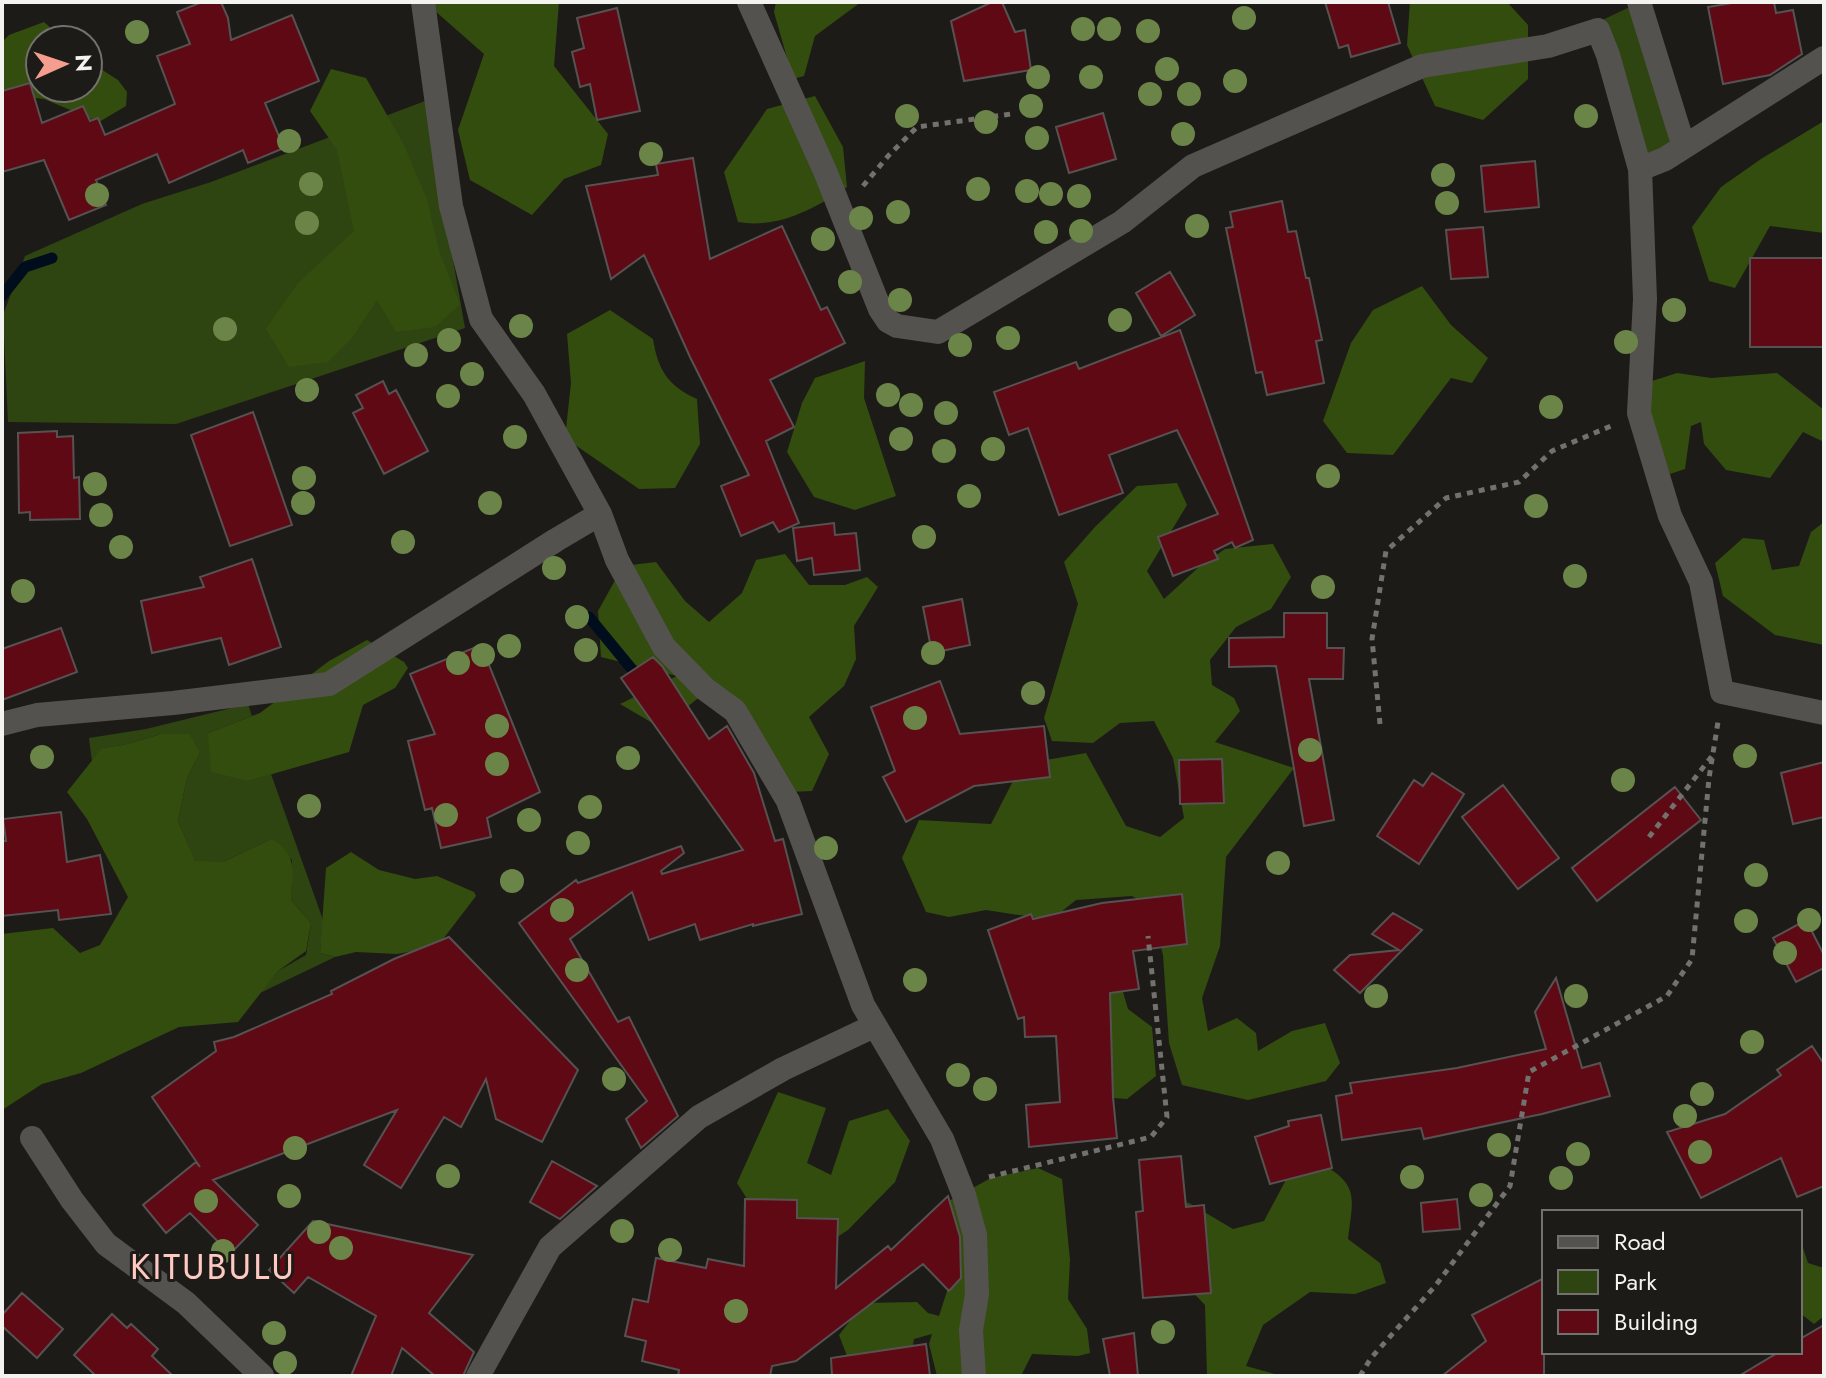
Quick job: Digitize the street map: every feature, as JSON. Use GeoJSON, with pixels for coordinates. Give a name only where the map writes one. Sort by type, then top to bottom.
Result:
{"type":"FeatureCollection","features":[{"type":"Feature","properties":{"kind":"street"},"geometry":{"type":"LineString","coordinates":[[423,2],[451,206],[481,319],[534,394],[600,514],[617,560],[664,647],[705,689],[735,711],[788,801],[852,976],[874,1026],[942,1139],[961,1185],[975,1235],[977,1294],[971,1330],[974,1376]]}},
{"type":"Feature","properties":{"kind":"street"},"geometry":{"type":"LineString","coordinates":[[749,2],[842,213],[870,288],[888,321],[897,326],[938,332],[1122,222],[1193,166],[1422,66],[1548,46],[1598,30],[1640,169],[1645,299],[1639,413],[1670,516],[1701,582],[1722,692],[1824,713]]}},
{"type":"Feature","properties":{"kind":"street"},"geometry":{"type":"LineString","coordinates":[[1639,2],[1684,147]]}},
{"type":"Feature","properties":{"kind":"street"},"geometry":{"type":"LineString","coordinates":[[1640,169],[1665,159],[1824,58]]}},
{"type":"Feature","properties":{"kind":"street"},"geometry":{"type":"LineString","coordinates":[[2,724],[37,715],[173,703],[329,684],[530,555],[600,514]]}},
{"type":"Feature","properties":{"kind":"street"},"geometry":{"type":"LineString","coordinates":[[478,1376],[550,1247],[699,1117],[783,1069],[874,1026]]}},
{"type":"Feature","properties":{"kind":"street"},"geometry":{"type":"LineString","coordinates":[[32,1138],[72,1200],[106,1244],[186,1303],[262,1376]]}},
{"type":"Feature","properties":{"kind":"path"},"geometry":{"type":"LineString","coordinates":[[842,213],[889,155],[917,127],[1011,114]]}},
{"type":"Feature","properties":{"kind":"path"},"geometry":{"type":"LineString","coordinates":[[1380,724],[1372,639],[1386,551],[1446,498],[1519,482],[1552,451],[1639,413]]}},
{"type":"Feature","properties":{"kind":"path"},"geometry":{"type":"LineString","coordinates":[[1360,1376],[1371,1358],[1436,1285],[1510,1186],[1529,1072],[1667,996],[1692,959],[1712,755],[1722,692]]}},
{"type":"Feature","properties":{"kind":"path"},"geometry":{"type":"LineString","coordinates":[[1649,837],[1712,755]]}},
{"type":"Feature","properties":{"kind":"path"},"geometry":{"type":"LineString","coordinates":[[961,1185],[1151,1137],[1167,1117],[1148,936]]}},
{"type":"Feature","properties":{"kind":"green space"},"geometry":{"type":"Polygon","coordinates":[[[433,2],[559,2],[554,66],[608,134],[601,165],[564,179],[532,215],[470,180],[458,130],[484,54],[434,10],[433,2]]]}},
{"type":"Feature","properties":{"kind":"green space"},"geometry":{"type":"Polygon","coordinates":[[[776,2],[861,2],[815,36],[804,76],[793,79],[774,12],[776,2]]]}},
{"type":"Feature","properties":{"kind":"green space"},"geometry":{"type":"Polygon","coordinates":[[[1410,2],[1507,2],[1528,25],[1528,79],[1483,120],[1435,106],[1407,45],[1410,2]]]}},
{"type":"Feature","properties":{"kind":"green space"},"geometry":{"type":"Polygon","coordinates":[[[1632,6],[1673,147],[1646,159],[1596,23],[1632,6]]]}},
{"type":"Feature","properties":{"kind":"green space"},"geometry":{"type":"Polygon","coordinates":[[[24,29],[24,97],[11,95],[2,125],[2,42],[9,35],[24,29]]]}},
{"type":"Feature","properties":{"kind":"green space"},"geometry":{"type":"Polygon","coordinates":[[[331,69],[366,78],[403,143],[427,199],[439,251],[460,304],[435,327],[396,332],[377,300],[351,339],[328,362],[289,367],[266,329],[298,283],[354,231],[337,150],[310,111],[331,69]]]}},
{"type":"Feature","properties":{"kind":"green space"},"geometry":{"type":"Polygon","coordinates":[[[104,71],[118,80],[127,92],[126,106],[99,122],[56,104],[104,104],[104,71]]]}},
{"type":"Feature","properties":{"kind":"green space"},"geometry":{"type":"Polygon","coordinates":[[[815,96],[843,147],[847,187],[809,210],[781,220],[738,222],[724,172],[767,109],[815,96]]]}},
{"type":"Feature","properties":{"kind":"green space"},"geometry":{"type":"Polygon","coordinates":[[[425,101],[465,328],[176,424],[8,422],[3,315],[25,256],[142,204],[211,182],[425,101]]]}},
{"type":"Feature","properties":{"kind":"green space"},"geometry":{"type":"Polygon","coordinates":[[[1824,121],[1824,233],[1770,226],[1735,288],[1709,281],[1692,227],[1721,187],[1824,121]]]}},
{"type":"Feature","properties":{"kind":"green space"},"geometry":{"type":"Polygon","coordinates":[[[1422,286],[1451,325],[1488,358],[1472,383],[1451,378],[1393,455],[1347,453],[1323,421],[1351,343],[1373,310],[1422,286]]]}},
{"type":"Feature","properties":{"kind":"green space"},"geometry":{"type":"Polygon","coordinates":[[[610,310],[653,339],[666,376],[697,399],[700,444],[675,488],[639,489],[565,438],[571,383],[567,334],[610,310]]]}},
{"type":"Feature","properties":{"kind":"green space"},"geometry":{"type":"Polygon","coordinates":[[[865,361],[864,398],[896,496],[855,510],[814,497],[787,452],[802,403],[815,378],[865,361]]]}},
{"type":"Feature","properties":{"kind":"green space"},"geometry":{"type":"Polygon","coordinates":[[[1677,373],[1711,378],[1777,373],[1824,410],[1824,442],[1803,432],[1770,478],[1726,470],[1704,444],[1701,422],[1691,426],[1685,469],[1670,474],[1646,411],[1649,382],[1677,373]]]}},
{"type":"Feature","properties":{"kind":"green space"},"geometry":{"type":"Polygon","coordinates":[[[1177,483],[1187,505],[1147,571],[1164,599],[1199,567],[1225,549],[1273,544],[1291,577],[1271,609],[1236,627],[1210,660],[1212,685],[1234,698],[1240,711],[1215,742],[1294,768],[1226,857],[1220,946],[1202,998],[1208,1031],[1237,1018],[1256,1033],[1258,1051],[1292,1031],[1325,1023],[1340,1063],[1326,1081],[1248,1100],[1182,1085],[1169,1043],[1163,955],[1151,907],[1132,896],[1076,900],[1051,920],[986,910],[949,917],[926,912],[902,858],[919,820],[991,824],[1013,781],[1046,760],[1086,753],[1126,826],[1160,837],[1184,818],[1173,758],[1154,721],[1120,723],[1093,743],[1052,741],[1044,718],[1078,604],[1064,562],[1137,486],[1177,483]]]}},
{"type":"Feature","properties":{"kind":"green space"},"geometry":{"type":"Polygon","coordinates":[[[1824,522],[1824,645],[1775,635],[1723,596],[1715,563],[1743,538],[1764,540],[1772,570],[1799,566],[1811,532],[1824,522]]]}},
{"type":"Feature","properties":{"kind":"green space"},"geometry":{"type":"Polygon","coordinates":[[[785,554],[809,585],[845,585],[867,577],[878,587],[854,626],[856,659],[844,686],[809,717],[829,754],[812,791],[789,792],[746,738],[702,695],[661,728],[620,704],[677,676],[601,657],[598,611],[623,566],[656,562],[685,601],[709,622],[742,593],[756,560],[785,554]]]}},
{"type":"Feature","properties":{"kind":"green space"},"geometry":{"type":"Polygon","coordinates":[[[367,640],[404,662],[408,668],[395,688],[363,705],[349,752],[248,781],[211,772],[208,733],[260,713],[329,661],[367,640]]]}},
{"type":"Feature","properties":{"kind":"green space"},"geometry":{"type":"Polygon","coordinates":[[[248,704],[252,716],[208,733],[248,781],[271,774],[323,920],[320,953],[335,957],[260,993],[278,971],[306,955],[311,923],[291,900],[292,860],[271,839],[223,862],[195,862],[178,821],[187,778],[200,753],[161,734],[103,748],[92,762],[89,738],[146,729],[248,704]]]}},
{"type":"Feature","properties":{"kind":"green space"},"geometry":{"type":"Polygon","coordinates":[[[161,734],[189,734],[200,753],[187,778],[178,821],[195,861],[223,862],[271,839],[280,845],[292,865],[291,900],[311,923],[306,951],[278,971],[238,1022],[179,1027],[81,1073],[42,1084],[2,1110],[2,934],[53,928],[80,953],[100,945],[128,897],[87,819],[67,792],[102,748],[161,734]]]}},
{"type":"Feature","properties":{"kind":"green space"},"geometry":{"type":"Polygon","coordinates":[[[351,852],[379,870],[415,879],[437,876],[474,892],[476,896],[437,947],[397,954],[356,952],[335,957],[320,953],[326,868],[351,852]]]}},
{"type":"Feature","properties":{"kind":"green space"},"geometry":{"type":"Polygon","coordinates":[[[1118,975],[1128,1009],[1152,1027],[1156,1076],[1127,1099],[1075,1095],[1095,977],[1118,975]]]}},
{"type":"Feature","properties":{"kind":"green space"},"geometry":{"type":"Polygon","coordinates":[[[778,1092],[826,1108],[807,1163],[831,1175],[849,1121],[888,1109],[910,1141],[895,1182],[848,1230],[805,1258],[758,1216],[737,1183],[778,1092]]]}},
{"type":"Feature","properties":{"kind":"green space"},"geometry":{"type":"Polygon","coordinates":[[[1319,1162],[1348,1185],[1352,1202],[1348,1239],[1380,1263],[1386,1283],[1355,1294],[1310,1292],[1263,1325],[1246,1366],[1282,1376],[1207,1376],[1205,1305],[1179,1278],[1171,1200],[1189,1203],[1233,1229],[1264,1221],[1287,1178],[1319,1162]]]}},
{"type":"Feature","properties":{"kind":"green space"},"geometry":{"type":"Polygon","coordinates":[[[1038,1168],[1062,1179],[1070,1260],[1068,1299],[1087,1329],[1090,1353],[1078,1356],[1032,1354],[1021,1376],[937,1376],[929,1344],[932,1334],[914,1339],[910,1360],[852,1369],[839,1335],[864,1303],[917,1302],[928,1313],[939,1316],[948,1288],[936,1251],[934,1209],[991,1178],[1038,1168]]]}},
{"type":"Feature","properties":{"kind":"green space"},"geometry":{"type":"Polygon","coordinates":[[[1802,1245],[1808,1263],[1824,1268],[1824,1316],[1814,1324],[1802,1315],[1802,1245]]]}},
{"type":"Feature","properties":{"kind":"building"},"geometry":{"type":"Polygon","coordinates":[[[202,2],[221,2],[228,18],[231,40],[292,15],[319,81],[265,103],[284,148],[248,163],[243,150],[169,183],[157,154],[96,180],[106,205],[69,220],[44,160],[2,172],[2,91],[24,85],[24,104],[36,104],[42,123],[83,106],[90,121],[98,118],[105,135],[175,104],[157,56],[190,44],[177,12],[202,2]]]}},
{"type":"Feature","properties":{"kind":"building"},"geometry":{"type":"Polygon","coordinates":[[[992,2],[1002,2],[1015,32],[1025,30],[1031,70],[964,81],[951,21],[992,2]]]}},
{"type":"Feature","properties":{"kind":"building"},"geometry":{"type":"Polygon","coordinates":[[[1325,2],[1388,2],[1400,43],[1351,57],[1348,45],[1339,48],[1325,2]]]}},
{"type":"Feature","properties":{"kind":"building"},"geometry":{"type":"Polygon","coordinates":[[[1738,2],[1774,2],[1776,13],[1793,10],[1802,54],[1770,75],[1723,84],[1708,7],[1738,2]]]}},
{"type":"Feature","properties":{"kind":"building"},"geometry":{"type":"Polygon","coordinates":[[[617,8],[640,111],[597,120],[590,84],[580,87],[572,52],[584,48],[577,18],[617,8]]]}},
{"type":"Feature","properties":{"kind":"building"},"geometry":{"type":"Polygon","coordinates":[[[1103,113],[1116,159],[1069,173],[1056,127],[1103,113]]]}},
{"type":"Feature","properties":{"kind":"building"},"geometry":{"type":"Polygon","coordinates":[[[693,158],[710,259],[782,226],[821,310],[827,307],[845,343],[770,380],[794,427],[766,441],[799,523],[779,532],[773,522],[741,536],[721,486],[749,475],[690,357],[644,255],[611,279],[586,186],[658,175],[656,164],[693,158]]]}},
{"type":"Feature","properties":{"kind":"building"},"geometry":{"type":"Polygon","coordinates":[[[1535,161],[1539,207],[1485,212],[1481,166],[1535,161]]]}},
{"type":"Feature","properties":{"kind":"building"},"geometry":{"type":"Polygon","coordinates":[[[1282,201],[1288,232],[1296,231],[1306,278],[1309,278],[1322,340],[1316,341],[1324,383],[1267,395],[1262,372],[1256,373],[1226,228],[1233,227],[1230,212],[1282,201]]]}},
{"type":"Feature","properties":{"kind":"building"},"geometry":{"type":"Polygon","coordinates":[[[1483,227],[1488,277],[1451,279],[1446,230],[1483,227]]]}},
{"type":"Feature","properties":{"kind":"building"},"geometry":{"type":"Polygon","coordinates":[[[1750,258],[1824,258],[1824,347],[1750,347],[1750,258]]]}},
{"type":"Feature","properties":{"kind":"building"},"geometry":{"type":"Polygon","coordinates":[[[1170,272],[1195,315],[1161,336],[1136,293],[1170,272]]]}},
{"type":"Feature","properties":{"kind":"building"},"geometry":{"type":"Polygon","coordinates":[[[1180,330],[1253,540],[1235,548],[1232,542],[1214,551],[1218,559],[1173,576],[1158,537],[1218,514],[1177,430],[1109,455],[1123,493],[1059,515],[1028,428],[1009,435],[994,392],[1076,362],[1079,369],[1180,330]]]}},
{"type":"Feature","properties":{"kind":"building"},"geometry":{"type":"Polygon","coordinates":[[[383,381],[389,394],[396,390],[428,451],[384,474],[353,413],[363,408],[356,395],[383,381]]]}},
{"type":"Feature","properties":{"kind":"building"},"geometry":{"type":"Polygon","coordinates":[[[253,412],[292,525],[230,546],[191,435],[253,412]]]}},
{"type":"Feature","properties":{"kind":"building"},"geometry":{"type":"Polygon","coordinates":[[[57,431],[57,437],[73,436],[74,478],[79,477],[80,519],[30,520],[30,512],[19,513],[18,433],[57,431]]]}},
{"type":"Feature","properties":{"kind":"building"},"geometry":{"type":"Polygon","coordinates":[[[834,523],[835,535],[856,533],[860,570],[814,575],[812,558],[797,561],[793,528],[834,523]]]}},
{"type":"Feature","properties":{"kind":"building"},"geometry":{"type":"Polygon","coordinates":[[[252,559],[281,647],[229,665],[221,638],[152,653],[141,601],[204,587],[200,577],[252,559]]]}},
{"type":"Feature","properties":{"kind":"building"},"geometry":{"type":"Polygon","coordinates":[[[962,599],[970,645],[932,653],[923,607],[962,599]]]}},
{"type":"Feature","properties":{"kind":"building"},"geometry":{"type":"Polygon","coordinates":[[[1284,613],[1327,613],[1327,648],[1344,648],[1343,679],[1309,679],[1334,820],[1304,826],[1276,666],[1229,667],[1229,638],[1284,637],[1284,613]]]}},
{"type":"Feature","properties":{"kind":"building"},"geometry":{"type":"Polygon","coordinates":[[[61,628],[77,672],[2,700],[2,649],[61,628]]]}},
{"type":"Feature","properties":{"kind":"building"},"geometry":{"type":"Polygon","coordinates":[[[481,645],[540,792],[487,818],[491,837],[441,848],[432,808],[425,810],[408,741],[435,734],[410,674],[481,645]]]}},
{"type":"Feature","properties":{"kind":"building"},"geometry":{"type":"Polygon","coordinates":[[[653,657],[709,739],[727,726],[754,773],[775,841],[783,839],[802,914],[753,924],[700,940],[695,924],[649,940],[632,892],[570,939],[618,1022],[629,1017],[678,1116],[641,1148],[626,1119],[647,1101],[519,923],[576,880],[578,883],[681,846],[684,853],[661,871],[662,874],[743,850],[621,678],[653,657]]]}},
{"type":"Feature","properties":{"kind":"building"},"geometry":{"type":"Polygon","coordinates":[[[940,681],[960,734],[1044,726],[1050,777],[974,786],[906,822],[883,777],[895,771],[871,707],[940,681]]]}},
{"type":"Feature","properties":{"kind":"building"},"geometry":{"type":"Polygon","coordinates":[[[1222,759],[1224,803],[1180,804],[1179,760],[1222,759]]]}},
{"type":"Feature","properties":{"kind":"building"},"geometry":{"type":"Polygon","coordinates":[[[1824,762],[1824,817],[1793,824],[1781,773],[1824,762]]]}},
{"type":"Feature","properties":{"kind":"building"},"geometry":{"type":"Polygon","coordinates":[[[1432,773],[1464,794],[1419,864],[1377,836],[1414,780],[1423,786],[1432,773]]]}},
{"type":"Feature","properties":{"kind":"building"},"geometry":{"type":"Polygon","coordinates":[[[1503,785],[1559,858],[1518,889],[1462,817],[1503,785]]]}},
{"type":"Feature","properties":{"kind":"building"},"geometry":{"type":"Polygon","coordinates":[[[1675,787],[1701,820],[1597,901],[1572,868],[1675,787]]]}},
{"type":"Feature","properties":{"kind":"building"},"geometry":{"type":"Polygon","coordinates":[[[61,812],[67,862],[100,855],[111,914],[59,920],[58,910],[2,916],[2,841],[6,841],[3,819],[61,812]]]}},
{"type":"Feature","properties":{"kind":"building"},"geometry":{"type":"Polygon","coordinates":[[[1182,894],[1187,944],[1133,951],[1139,989],[1110,993],[1117,1138],[1029,1147],[1026,1105],[1060,1102],[1056,1036],[1025,1037],[1024,1017],[1018,1019],[988,930],[1031,914],[1033,919],[1102,903],[1182,894]]]}},
{"type":"Feature","properties":{"kind":"building"},"geometry":{"type":"Polygon","coordinates":[[[1393,913],[1422,930],[1360,993],[1334,970],[1350,955],[1399,950],[1372,934],[1393,913]]]}},
{"type":"Feature","properties":{"kind":"building"},"geometry":{"type":"Polygon","coordinates":[[[1806,920],[1824,955],[1824,968],[1796,982],[1773,938],[1806,920]]]}},
{"type":"Feature","properties":{"kind":"building"},"geometry":{"type":"Polygon","coordinates":[[[449,937],[578,1070],[542,1142],[496,1119],[486,1079],[461,1127],[444,1117],[401,1188],[364,1165],[397,1110],[213,1180],[258,1225],[230,1254],[190,1213],[166,1233],[143,1205],[196,1162],[200,1167],[152,1097],[216,1051],[214,1042],[234,1037],[332,994],[331,991],[394,959],[449,937]]]}},
{"type":"Feature","properties":{"kind":"building"},"geometry":{"type":"Polygon","coordinates":[[[1556,978],[1582,1068],[1600,1063],[1610,1096],[1424,1139],[1421,1128],[1342,1140],[1336,1096],[1352,1093],[1350,1083],[1457,1068],[1546,1049],[1535,1012],[1556,978]]]}},
{"type":"Feature","properties":{"kind":"building"},"geometry":{"type":"Polygon","coordinates":[[[1812,1046],[1824,1064],[1824,1186],[1797,1197],[1781,1158],[1701,1198],[1667,1132],[1725,1114],[1781,1075],[1777,1070],[1812,1046]]]}},
{"type":"Feature","properties":{"kind":"building"},"geometry":{"type":"Polygon","coordinates":[[[1321,1115],[1332,1168],[1270,1184],[1255,1137],[1289,1126],[1288,1121],[1321,1115]]]}},
{"type":"Feature","properties":{"kind":"building"},"geometry":{"type":"Polygon","coordinates":[[[1181,1156],[1186,1207],[1204,1205],[1211,1293],[1143,1298],[1136,1212],[1143,1211],[1139,1160],[1181,1156]]]}},
{"type":"Feature","properties":{"kind":"building"},"geometry":{"type":"Polygon","coordinates":[[[552,1161],[597,1186],[560,1219],[530,1202],[552,1161]]]}},
{"type":"Feature","properties":{"kind":"building"},"geometry":{"type":"Polygon","coordinates":[[[948,1196],[960,1237],[961,1278],[949,1291],[923,1264],[796,1361],[772,1366],[770,1376],[678,1376],[679,1370],[642,1361],[646,1341],[625,1336],[633,1299],[648,1302],[656,1258],[706,1268],[708,1259],[744,1266],[745,1199],[797,1200],[797,1218],[838,1219],[836,1288],[888,1246],[891,1250],[948,1196]]]}},
{"type":"Feature","properties":{"kind":"building"},"geometry":{"type":"Polygon","coordinates":[[[1457,1199],[1460,1229],[1423,1232],[1421,1203],[1457,1199]]]}},
{"type":"Feature","properties":{"kind":"building"},"geometry":{"type":"Polygon","coordinates":[[[313,1221],[473,1255],[429,1313],[474,1352],[463,1376],[435,1376],[402,1348],[391,1376],[351,1376],[376,1316],[308,1277],[294,1293],[269,1270],[313,1221]]]}},
{"type":"Feature","properties":{"kind":"building"},"geometry":{"type":"Polygon","coordinates":[[[1542,1279],[1544,1376],[1442,1376],[1486,1341],[1472,1315],[1542,1279]]]}},
{"type":"Feature","properties":{"kind":"building"},"geometry":{"type":"Polygon","coordinates":[[[22,1293],[63,1329],[37,1358],[2,1326],[2,1315],[22,1293]]]}},
{"type":"Feature","properties":{"kind":"building"},"geometry":{"type":"Polygon","coordinates":[[[112,1314],[127,1328],[131,1324],[158,1349],[152,1356],[173,1376],[96,1376],[74,1355],[112,1314]]]}},
{"type":"Feature","properties":{"kind":"building"},"geometry":{"type":"Polygon","coordinates":[[[1824,1325],[1824,1376],[1739,1376],[1776,1354],[1802,1354],[1802,1338],[1824,1325]]]}},
{"type":"Feature","properties":{"kind":"building"},"geometry":{"type":"Polygon","coordinates":[[[1134,1333],[1138,1376],[1110,1376],[1103,1339],[1134,1333]]]}},
{"type":"Feature","properties":{"kind":"building"},"geometry":{"type":"Polygon","coordinates":[[[926,1344],[930,1376],[832,1376],[831,1358],[926,1344]]]}},
{"type":"Feature","properties":{"kind":"waterway"},"geometry":{"type":"LineString","coordinates":[[2,296],[25,267],[52,258]]}},
{"type":"Feature","properties":{"kind":"waterway"},"geometry":{"type":"LineString","coordinates":[[589,617],[640,679]]}},
{"type":"Feature","properties":{"kind":"district","name":"KITUBULU"},"geometry":{"type":"Point","coordinates":[213,1266]}}]}
